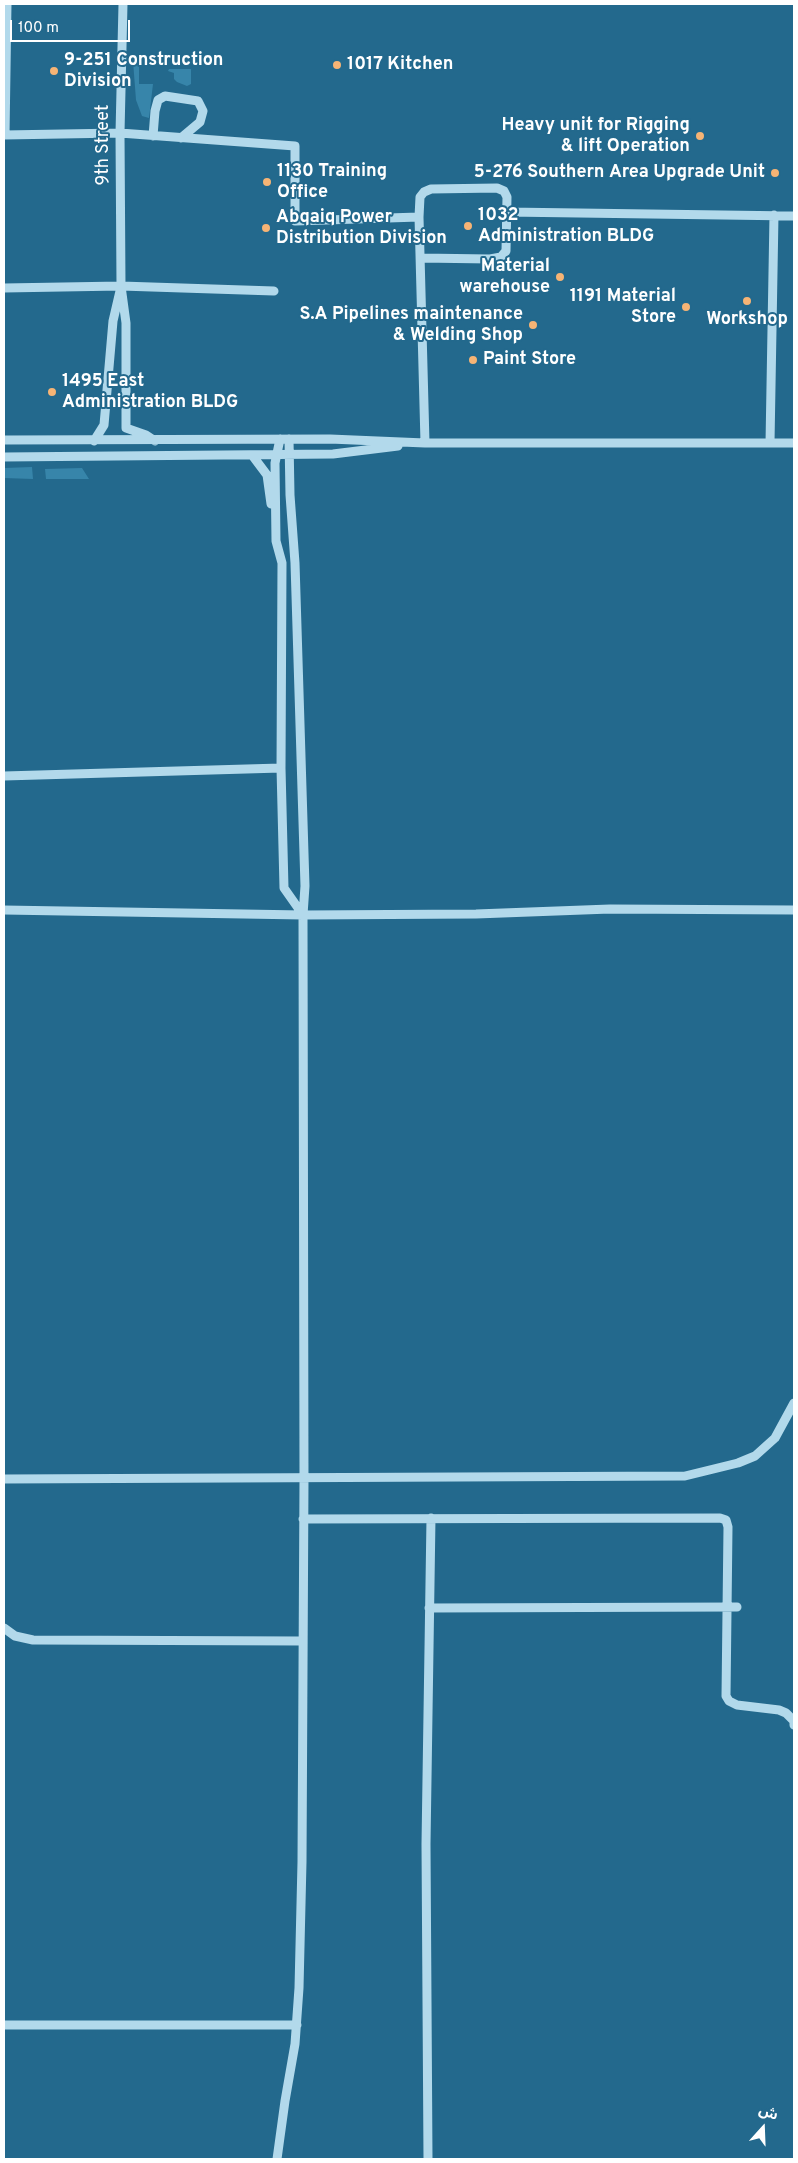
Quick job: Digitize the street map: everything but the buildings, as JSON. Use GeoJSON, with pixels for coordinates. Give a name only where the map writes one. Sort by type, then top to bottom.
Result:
{"type":"FeatureCollection","features":[{"type":"Feature","properties":{"kind":"street"},"geometry":{"type":"LineString","coordinates":[[7,4],[4,135],[120,133],[294,146],[295,222],[419,217]]}},
{"type":"Feature","properties":{"kind":"street","name":"9th Street"},"geometry":{"type":"LineString","coordinates":[[121,286],[120,133],[123,4]]}},
{"type":"Feature","properties":{"kind":"street"},"geometry":{"type":"LineString","coordinates":[[153,136],[158,100],[165,96],[198,101],[203,111],[200,122],[181,138]]}},
{"type":"Feature","properties":{"kind":"street"},"geometry":{"type":"LineString","coordinates":[[421,258],[490,259],[502,257],[506,251],[507,197],[504,191],[497,188],[432,189],[424,192],[420,197],[419,217],[425,443]]}},
{"type":"Feature","properties":{"kind":"street"},"geometry":{"type":"LineString","coordinates":[[507,212],[794,216]]}},
{"type":"Feature","properties":{"kind":"street"},"geometry":{"type":"LineString","coordinates":[[770,443],[774,215]]}},
{"type":"Feature","properties":{"kind":"street"},"geometry":{"type":"LineString","coordinates":[[4,288],[121,286],[274,291]]}},
{"type":"Feature","properties":{"kind":"street"},"geometry":{"type":"LineString","coordinates":[[94,441],[104,426],[112,321],[121,286]]}},
{"type":"Feature","properties":{"kind":"street"},"geometry":{"type":"LineString","coordinates":[[121,286],[126,323],[126,428],[146,435],[155,441]]}},
{"type":"Feature","properties":{"kind":"street"},"geometry":{"type":"LineString","coordinates":[[4,440],[155,441],[330,438],[425,443],[794,443]]}},
{"type":"Feature","properties":{"kind":"street"},"geometry":{"type":"LineString","coordinates":[[277,2159],[297,2025],[301,1872],[304,1479],[302,915],[305,876],[295,563],[290,454],[285,439]]}},
{"type":"Feature","properties":{"kind":"street"},"geometry":{"type":"LineString","coordinates":[[276,541],[275,463],[277,454],[285,439]]}},
{"type":"Feature","properties":{"kind":"street"},"geometry":{"type":"LineString","coordinates":[[4,458],[333,454],[425,443]]}},
{"type":"Feature","properties":{"kind":"street"},"geometry":{"type":"LineString","coordinates":[[252,454],[267,475],[276,541],[282,564],[280,768],[284,888],[302,915]]}},
{"type":"Feature","properties":{"kind":"street"},"geometry":{"type":"LineString","coordinates":[[4,776],[280,768]]}},
{"type":"Feature","properties":{"kind":"street"},"geometry":{"type":"LineString","coordinates":[[4,910],[302,915],[476,914],[610,909],[794,910]]}},
{"type":"Feature","properties":{"kind":"street"},"geometry":{"type":"LineString","coordinates":[[4,1479],[685,1476],[738,1463],[755,1456],[775,1438],[794,1403]]}},
{"type":"Feature","properties":{"kind":"street"},"geometry":{"type":"LineString","coordinates":[[428,2159],[426,1844],[431,1518]]}},
{"type":"Feature","properties":{"kind":"street"},"geometry":{"type":"LineString","coordinates":[[303,1519],[720,1518],[726,1520],[728,1526],[726,1696],[729,1701],[744,1707],[780,1710],[793,1719]]}},
{"type":"Feature","properties":{"kind":"street"},"geometry":{"type":"LineString","coordinates":[[429,1608],[737,1607]]}},
{"type":"Feature","properties":{"kind":"street"},"geometry":{"type":"LineString","coordinates":[[4,1628],[15,1636],[33,1640],[302,1641]]}},
{"type":"Feature","properties":{"kind":"street"},"geometry":{"type":"LineString","coordinates":[[4,2025],[297,2025]]}},
{"type":"Feature","properties":{"kind":"shaded area"},"geometry":{"type":"Polygon","coordinates":[[[135,55],[139,59],[139,84],[153,84],[149,118],[142,116],[136,100],[133,61],[135,55]]]}},
{"type":"Feature","properties":{"kind":"shaded area"},"geometry":{"type":"Polygon","coordinates":[[[169,69],[191,69],[191,84],[187,86],[177,82],[174,79],[174,73],[168,71],[169,69]]]}},
{"type":"Feature","properties":{"kind":"shaded area"},"geometry":{"type":"Polygon","coordinates":[[[32,467],[33,479],[4,478],[4,468],[32,467]]]}},
{"type":"Feature","properties":{"kind":"shaded area"},"geometry":{"type":"Polygon","coordinates":[[[82,468],[89,479],[46,479],[45,469],[82,468]]]}},
{"type":"Feature","properties":{"kind":"place","name":"1017 Kitchen"},"geometry":{"type":"Point","coordinates":[337,65]}},
{"type":"Feature","properties":{"kind":"place","name":"9-251 Construction Division"},"geometry":{"type":"Point","coordinates":[54,71]}},
{"type":"Feature","properties":{"kind":"place","name":"Heavy unit for Rigging & lift Operation"},"geometry":{"type":"Point","coordinates":[700,136]}},
{"type":"Feature","properties":{"kind":"place","name":"5-276 Southern Area Upgrade Unit"},"geometry":{"type":"Point","coordinates":[775,173]}},
{"type":"Feature","properties":{"kind":"place","name":"1130 Training Office"},"geometry":{"type":"Point","coordinates":[267,182]}},
{"type":"Feature","properties":{"kind":"place","name":"1032 Administration BLDG"},"geometry":{"type":"Point","coordinates":[468,226]}},
{"type":"Feature","properties":{"kind":"place","name":"Abqaiq Power Distribution Division"},"geometry":{"type":"Point","coordinates":[266,228]}},
{"type":"Feature","properties":{"kind":"place","name":"Material warehouse"},"geometry":{"type":"Point","coordinates":[560,277]}},
{"type":"Feature","properties":{"kind":"place","name":"Workshop"},"geometry":{"type":"Point","coordinates":[747,301]}},
{"type":"Feature","properties":{"kind":"place","name":"1191 Material Store"},"geometry":{"type":"Point","coordinates":[686,307]}},
{"type":"Feature","properties":{"kind":"place","name":"S.A Pipelines maintenance & Welding Shop"},"geometry":{"type":"Point","coordinates":[533,325]}},
{"type":"Feature","properties":{"kind":"place","name":"Paint Store"},"geometry":{"type":"Point","coordinates":[473,360]}},
{"type":"Feature","properties":{"kind":"place","name":"1495 East Administration BLDG"},"geometry":{"type":"Point","coordinates":[52,392]}}]}
